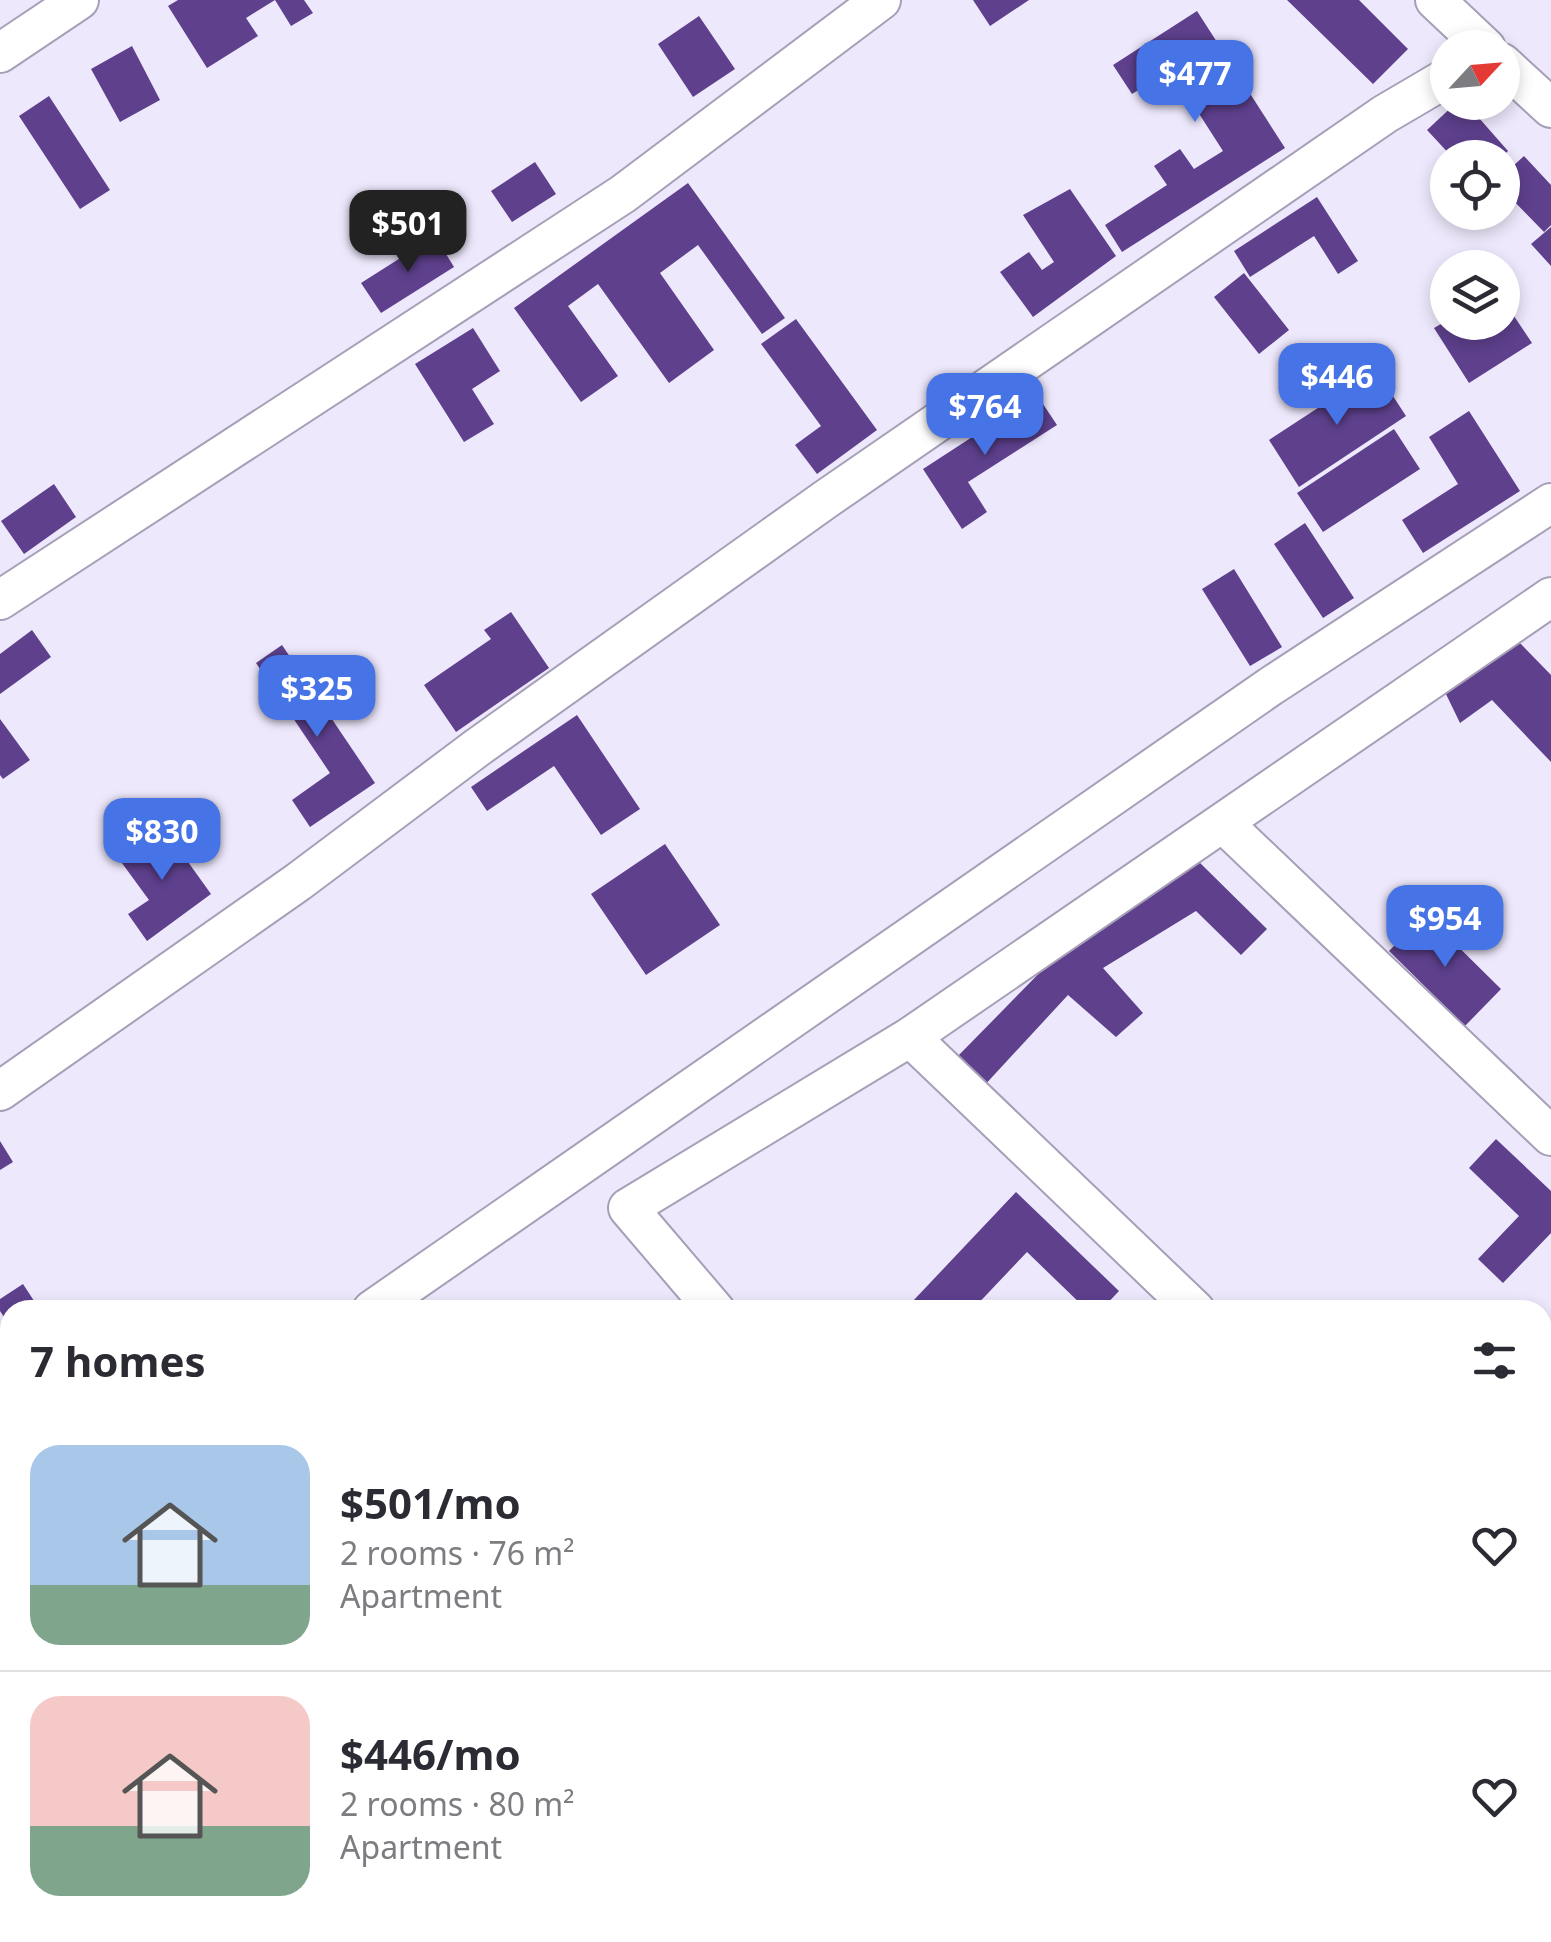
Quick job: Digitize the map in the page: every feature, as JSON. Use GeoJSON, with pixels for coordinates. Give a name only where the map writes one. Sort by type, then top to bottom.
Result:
{"type":"FeatureCollection","features":[{"type":"Feature","properties":{"kind":"street"},"geometry":{"type":"LineString","coordinates":[[0,53],[79,0]]}},
{"type":"Feature","properties":{"kind":"street"},"geometry":{"type":"LineString","coordinates":[[0,600],[624,194],[882,0]]}},
{"type":"Feature","properties":{"kind":"street"},"geometry":{"type":"LineString","coordinates":[[1435,0],[1467,30]]}},
{"type":"Feature","properties":{"kind":"street"},"geometry":{"type":"LineString","coordinates":[[1520,80],[1551,108]]}},
{"type":"Feature","properties":{"kind":"street"},"geometry":{"type":"LineString","coordinates":[[0,1091],[298,882],[478,746],[826,499],[1386,114],[1430,88]]}},
{"type":"Feature","properties":{"kind":"street"},"geometry":{"type":"LineString","coordinates":[[386,1300],[1271,686],[1551,503]]}},
{"type":"Feature","properties":{"kind":"street"},"geometry":{"type":"LineString","coordinates":[[706,1300],[628,1208],[910,1036],[1548,605]]}},
{"type":"Feature","properties":{"kind":"street"},"geometry":{"type":"LineString","coordinates":[[1223,822],[1551,1136]]}},
{"type":"Feature","properties":{"kind":"street"},"geometry":{"type":"LineString","coordinates":[[910,1036],[1184,1300]]}},
{"type":"Feature","properties":{"kind":"building"},"geometry":{"type":"Polygon","coordinates":[[[178,0],[275,0],[246,18],[258,36],[207,68],[168,6],[178,0]]]}},
{"type":"Feature","properties":{"kind":"building"},"geometry":{"type":"Polygon","coordinates":[[[275,0],[304,0],[313,13],[291,26],[275,0]]]}},
{"type":"Feature","properties":{"kind":"building"},"geometry":{"type":"Polygon","coordinates":[[[973,0],[1029,0],[990,26],[973,0]]]}},
{"type":"Feature","properties":{"kind":"building"},"geometry":{"type":"Polygon","coordinates":[[[1287,0],[1359,0],[1408,49],[1373,84],[1287,0]]]}},
{"type":"Feature","properties":{"kind":"building"},"geometry":{"type":"Polygon","coordinates":[[[1197,11],[1285,148],[1122,252],[1105,225],[1167,185],[1154,166],[1180,149],[1194,169],[1223,151],[1171,70],[1132,94],[1113,65],[1197,11]]]}},
{"type":"Feature","properties":{"kind":"building"},"geometry":{"type":"Polygon","coordinates":[[[699,16],[735,69],[693,97],[658,44],[699,16]]]}},
{"type":"Feature","properties":{"kind":"building"},"geometry":{"type":"Polygon","coordinates":[[[132,46],[160,100],[120,122],[91,69],[132,46]]]}},
{"type":"Feature","properties":{"kind":"building"},"geometry":{"type":"Polygon","coordinates":[[[49,96],[110,190],[80,209],[19,116],[49,96]]]}},
{"type":"Feature","properties":{"kind":"building"},"geometry":{"type":"Polygon","coordinates":[[[1438,120],[1481,120],[1498,140],[1436,140],[1427,130],[1438,120]]]}},
{"type":"Feature","properties":{"kind":"building"},"geometry":{"type":"Polygon","coordinates":[[[1524,156],[1551,185],[1551,225],[1544,232],[1520,207],[1520,160],[1524,156]]]}},
{"type":"Feature","properties":{"kind":"building"},"geometry":{"type":"Polygon","coordinates":[[[535,162],[556,194],[512,222],[491,191],[535,162]]]}},
{"type":"Feature","properties":{"kind":"building"},"geometry":{"type":"Polygon","coordinates":[[[688,183],[785,318],[762,334],[698,245],[660,273],[714,350],[669,383],[598,284],[568,306],[618,376],[581,402],[514,308],[688,183]]]}},
{"type":"Feature","properties":{"kind":"building"},"geometry":{"type":"Polygon","coordinates":[[[1070,189],[1116,256],[1033,317],[1000,272],[1029,252],[1042,270],[1054,262],[1023,215],[1070,189]]]}},
{"type":"Feature","properties":{"kind":"building"},"geometry":{"type":"Polygon","coordinates":[[[1317,197],[1358,261],[1338,274],[1314,236],[1250,277],[1234,251],[1317,197]]]}},
{"type":"Feature","properties":{"kind":"building"},"geometry":{"type":"Polygon","coordinates":[[[1551,227],[1551,266],[1531,244],[1551,227]]]}},
{"type":"Feature","properties":{"kind":"building"},"geometry":{"type":"Polygon","coordinates":[[[435,236],[454,267],[381,313],[361,283],[435,236]]]}},
{"type":"Feature","properties":{"kind":"building"},"geometry":{"type":"Polygon","coordinates":[[[1244,273],[1289,330],[1259,354],[1214,297],[1244,273]]]}},
{"type":"Feature","properties":{"kind":"building"},"geometry":{"type":"Polygon","coordinates":[[[796,319],[877,430],[817,474],[795,445],[821,426],[761,344],[796,319]]]}},
{"type":"Feature","properties":{"kind":"building"},"geometry":{"type":"Polygon","coordinates":[[[1520,325],[1532,343],[1469,383],[1442,340],[1520,340],[1520,325]]]}},
{"type":"Feature","properties":{"kind":"building"},"geometry":{"type":"Polygon","coordinates":[[[473,328],[500,371],[472,389],[494,424],[464,442],[415,364],[473,328]]]}},
{"type":"Feature","properties":{"kind":"building"},"geometry":{"type":"Polygon","coordinates":[[[1376,370],[1406,416],[1299,487],[1269,440],[1376,370]]]}},
{"type":"Feature","properties":{"kind":"building"},"geometry":{"type":"Polygon","coordinates":[[[1037,395],[1057,425],[968,482],[987,512],[962,529],[923,469],[1037,395]]]}},
{"type":"Feature","properties":{"kind":"building"},"geometry":{"type":"Polygon","coordinates":[[[1469,411],[1520,491],[1423,553],[1402,520],[1458,484],[1429,437],[1469,411]]]}},
{"type":"Feature","properties":{"kind":"building"},"geometry":{"type":"Polygon","coordinates":[[[1394,429],[1420,469],[1323,532],[1297,493],[1394,429]]]}},
{"type":"Feature","properties":{"kind":"building"},"geometry":{"type":"Polygon","coordinates":[[[54,484],[76,517],[24,554],[1,521],[54,484]]]}},
{"type":"Feature","properties":{"kind":"building"},"geometry":{"type":"Polygon","coordinates":[[[1305,523],[1354,598],[1323,618],[1274,544],[1305,523]]]}},
{"type":"Feature","properties":{"kind":"building"},"geometry":{"type":"Polygon","coordinates":[[[1234,569],[1282,647],[1250,666],[1202,589],[1234,569]]]}},
{"type":"Feature","properties":{"kind":"building"},"geometry":{"type":"Polygon","coordinates":[[[511,612],[549,668],[456,732],[424,685],[491,639],[484,630],[511,612]]]}},
{"type":"Feature","properties":{"kind":"building"},"geometry":{"type":"Polygon","coordinates":[[[32,630],[51,657],[0,694],[0,654],[32,630]]]}},
{"type":"Feature","properties":{"kind":"building"},"geometry":{"type":"Polygon","coordinates":[[[1519,642],[1551,675],[1551,762],[1492,700],[1460,723],[1444,690],[1519,642]]]}},
{"type":"Feature","properties":{"kind":"building"},"geometry":{"type":"Polygon","coordinates":[[[282,645],[375,783],[310,827],[292,800],[330,773],[256,663],[282,645]]]}},
{"type":"Feature","properties":{"kind":"building"},"geometry":{"type":"Polygon","coordinates":[[[577,715],[640,809],[601,835],[554,766],[487,811],[471,787],[577,715]]]}},
{"type":"Feature","properties":{"kind":"building"},"geometry":{"type":"Polygon","coordinates":[[[0,719],[30,760],[3,779],[0,775],[0,719]]]}},
{"type":"Feature","properties":{"kind":"building"},"geometry":{"type":"Polygon","coordinates":[[[163,827],[211,894],[147,941],[128,914],[149,900],[119,859],[163,827]]]}},
{"type":"Feature","properties":{"kind":"building"},"geometry":{"type":"Polygon","coordinates":[[[665,844],[720,925],[646,975],[591,894],[665,844]]]}},
{"type":"Feature","properties":{"kind":"building"},"geometry":{"type":"Polygon","coordinates":[[[1193,856],[1267,929],[1241,955],[1196,911],[1103,968],[1143,1013],[1116,1037],[1068,995],[982,1088],[956,1058],[1062,950],[1193,856]]]}},
{"type":"Feature","properties":{"kind":"building"},"geometry":{"type":"Polygon","coordinates":[[[1425,914],[1501,989],[1465,1026],[1389,951],[1425,914]]]}},
{"type":"Feature","properties":{"kind":"building"},"geometry":{"type":"Polygon","coordinates":[[[1496,1139],[1551,1191],[1551,1233],[1503,1283],[1478,1259],[1519,1216],[1469,1168],[1496,1139]]]}},
{"type":"Feature","properties":{"kind":"building"},"geometry":{"type":"Polygon","coordinates":[[[0,1141],[13,1162],[0,1170],[0,1141]]]}},
{"type":"Feature","properties":{"kind":"building"},"geometry":{"type":"Polygon","coordinates":[[[1016,1192],[1119,1291],[1110,1300],[1077,1300],[1027,1252],[981,1300],[914,1300],[1016,1192]]]}},
{"type":"Feature","properties":{"kind":"building"},"geometry":{"type":"Polygon","coordinates":[[[23,1284],[33,1300],[0,1300],[23,1284]]]}}]}
